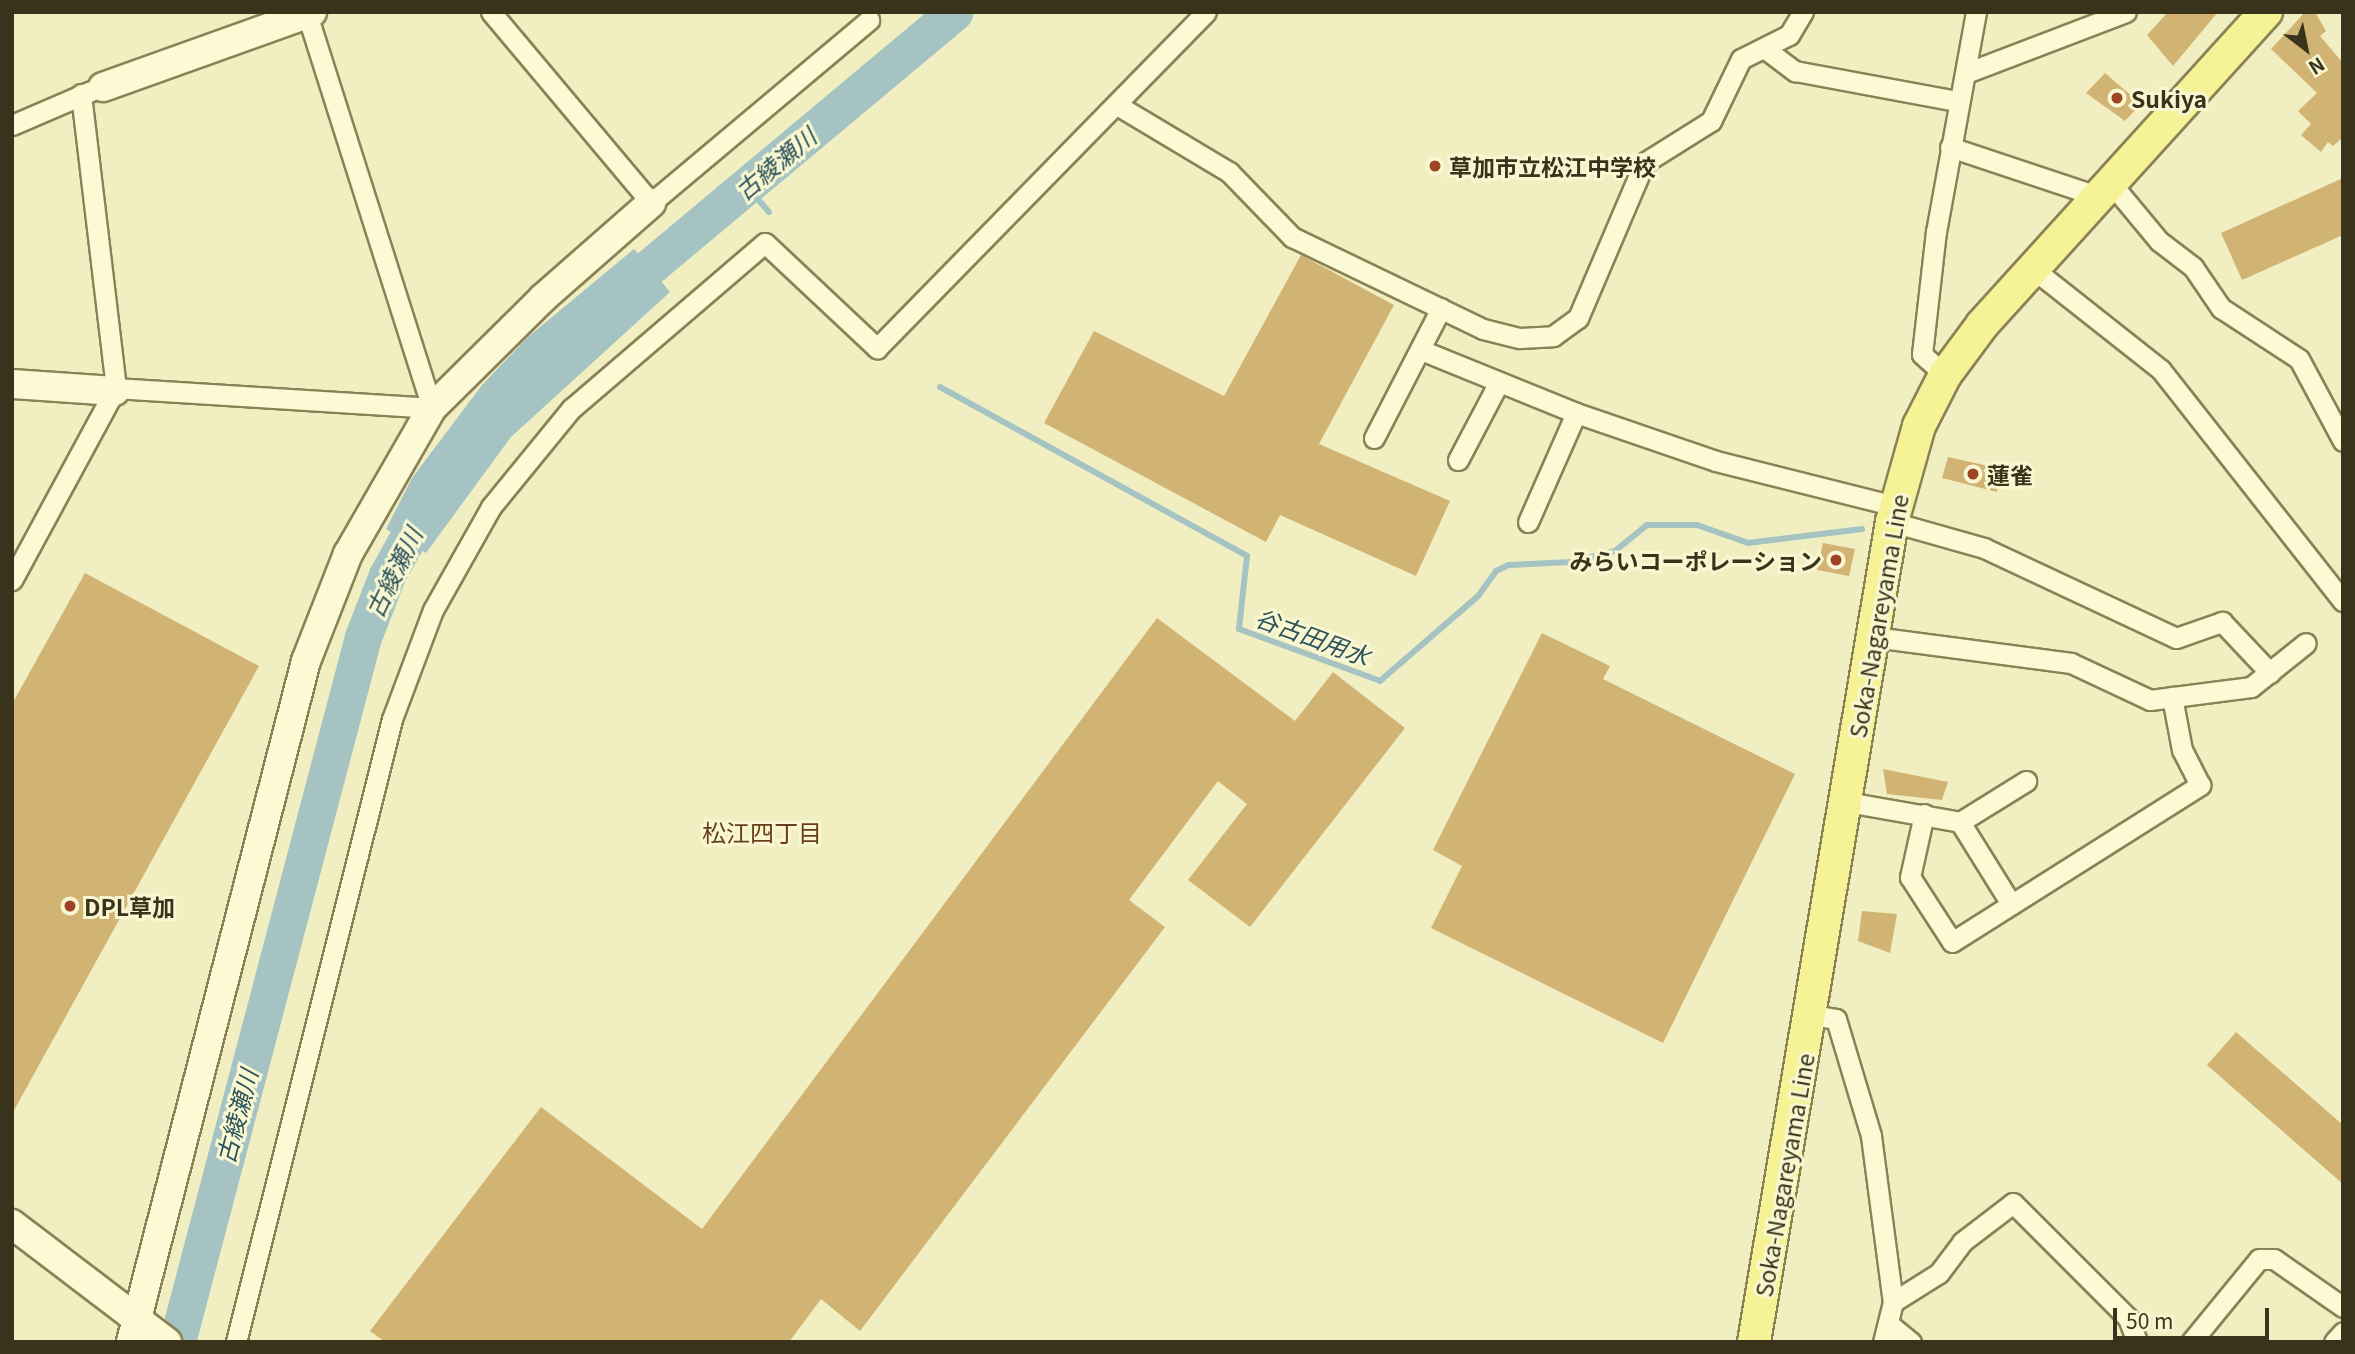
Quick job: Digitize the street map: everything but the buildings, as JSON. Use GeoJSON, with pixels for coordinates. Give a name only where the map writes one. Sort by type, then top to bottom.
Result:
{"type":"FeatureCollection","features":[{"type":"Feature","properties":{"kind":"main road","name":"Soka-Nagareyama Line"},"geometry":{"type":"LineString","coordinates":[[1754,1342],[1847,802],[1893,514],[1919,426],[1945,375],[2032,268],[2266,12]]}},
{"type":"Feature","properties":{"kind":"street"},"geometry":{"type":"LineString","coordinates":[[491,12],[651,202]]}},
{"type":"Feature","properties":{"kind":"street"},"geometry":{"type":"LineString","coordinates":[[236,1342],[392,719],[433,610],[491,506],[571,409],[765,243],[877,348],[1206,12]]}},
{"type":"Feature","properties":{"kind":"street"},"geometry":{"type":"LineString","coordinates":[[1117,105],[1229,172],[1292,237],[1483,329],[1520,338],[1553,336],[1567,329],[1578,318],[1644,163],[1711,121],[1741,59],[1789,35],[1803,12]]}},
{"type":"Feature","properties":{"kind":"street"},"geometry":{"type":"LineString","coordinates":[[1945,375],[1922,354],[1957,101],[1966,73],[1976,12]]}},
{"type":"Feature","properties":{"kind":"street"},"geometry":{"type":"LineString","coordinates":[[1966,73],[2126,12]]}},
{"type":"Feature","properties":{"kind":"street"},"geometry":{"type":"LineString","coordinates":[[12,125],[61,108],[92,91],[310,13],[432,408]]}},
{"type":"Feature","properties":{"kind":"street"},"geometry":{"type":"LineString","coordinates":[[12,1224],[146,1333],[306,661],[348,554],[432,408],[524,316],[651,202],[869,20]]}},
{"type":"Feature","properties":{"kind":"street"},"geometry":{"type":"LineString","coordinates":[[1764,48],[1795,71],[1957,101]]}},
{"type":"Feature","properties":{"kind":"street"},"geometry":{"type":"LineString","coordinates":[[12,580],[116,389],[92,91]]}},
{"type":"Feature","properties":{"kind":"street"},"geometry":{"type":"LineString","coordinates":[[1950,146],[2104,189],[2159,241],[2193,267],[2221,308],[2299,359],[2343,441]]}},
{"type":"Feature","properties":{"kind":"street"},"geometry":{"type":"LineString","coordinates":[[2032,268],[2161,370],[2343,601]]}},
{"type":"Feature","properties":{"kind":"street"},"geometry":{"type":"LineString","coordinates":[[1374,438],[1422,350],[1441,308]]}},
{"type":"Feature","properties":{"kind":"street"},"geometry":{"type":"LineString","coordinates":[[1422,350],[1576,413],[1893,514],[1984,548],[2176,638],[2222,622],[2270,673]]}},
{"type":"Feature","properties":{"kind":"street"},"geometry":{"type":"LineString","coordinates":[[1458,460],[1499,382]]}},
{"type":"Feature","properties":{"kind":"street"},"geometry":{"type":"LineString","coordinates":[[12,384],[432,408]]}},
{"type":"Feature","properties":{"kind":"street"},"geometry":{"type":"LineString","coordinates":[[1528,522],[1576,413]]}},
{"type":"Feature","properties":{"kind":"street"},"geometry":{"type":"LineString","coordinates":[[1874,637],[2071,663],[2150,700],[2251,687],[2306,643]]}},
{"type":"Feature","properties":{"kind":"street"},"geometry":{"type":"LineString","coordinates":[[1924,814],[1910,877],[1952,942],[2200,785],[2182,750],[2172,697]]}},
{"type":"Feature","properties":{"kind":"street"},"geometry":{"type":"LineString","coordinates":[[1847,802],[1960,822],[2026,781]]}},
{"type":"Feature","properties":{"kind":"street"},"geometry":{"type":"LineString","coordinates":[[1960,822],[2011,904]]}},
{"type":"Feature","properties":{"kind":"street"},"geometry":{"type":"LineString","coordinates":[[1811,1015],[1836,1019],[1847,1044],[1879,1171],[1893,1302],[1887,1334],[1911,1342]]}},
{"type":"Feature","properties":{"kind":"street"},"geometry":{"type":"LineString","coordinates":[[1893,1302],[1939,1273],[1962,1242],[2013,1203],[2127,1318],[2137,1342]]}},
{"type":"Feature","properties":{"kind":"street"},"geometry":{"type":"LineString","coordinates":[[2191,1342],[2259,1259],[2274,1259],[2343,1307]]}},
{"type":"Feature","properties":{"kind":"street"},"geometry":{"type":"LineString","coordinates":[[2333,1342],[2343,1332]]}},
{"type":"Feature","properties":{"kind":"water"},"geometry":{"type":"Polygon","coordinates":[[[634,249],[670,292],[511,437],[426,553],[386,529],[412,478],[482,385],[528,337],[634,249]]]}},
{"type":"Feature","properties":{"kind":"waterway","name":"古綾瀬川"},"geometry":{"type":"LineString","coordinates":[[610,300],[954,12]]}},
{"type":"Feature","properties":{"kind":"waterway","name":"谷古田用水"},"geometry":{"type":"LineString","coordinates":[[747,186],[769,212]]}},
{"type":"Feature","properties":{"kind":"waterway","name":"谷古田用水"},"geometry":{"type":"LineString","coordinates":[[940,387],[1247,556],[1239,629],[1380,681],[1478,596],[1496,571],[1509,565],[1571,562],[1615,551],[1647,525],[1697,525],[1748,543],[1862,529]]}},
{"type":"Feature","properties":{"kind":"waterway","name":"古綾瀬川"},"geometry":{"type":"LineString","coordinates":[[177,1342],[363,637],[387,575],[431,497]]}},
{"type":"Feature","properties":{"kind":"place","name":"Sukiya"},"geometry":{"type":"Point","coordinates":[2117,98]}},
{"type":"Feature","properties":{"kind":"place","name":"草加市立松江中学校"},"geometry":{"type":"Point","coordinates":[1435,166]}},
{"type":"Feature","properties":{"kind":"place","name":"蓮雀"},"geometry":{"type":"Point","coordinates":[1973,474]}},
{"type":"Feature","properties":{"kind":"place","name":"みらいコーポレーション"},"geometry":{"type":"Point","coordinates":[1836,560]}},
{"type":"Feature","properties":{"kind":"place","name":"DPL草加"},"geometry":{"type":"Point","coordinates":[70,906]}},
{"type":"Feature","properties":{"kind":"district","name":"松江四丁目"},"geometry":{"type":"Point","coordinates":[762,832]}}]}
